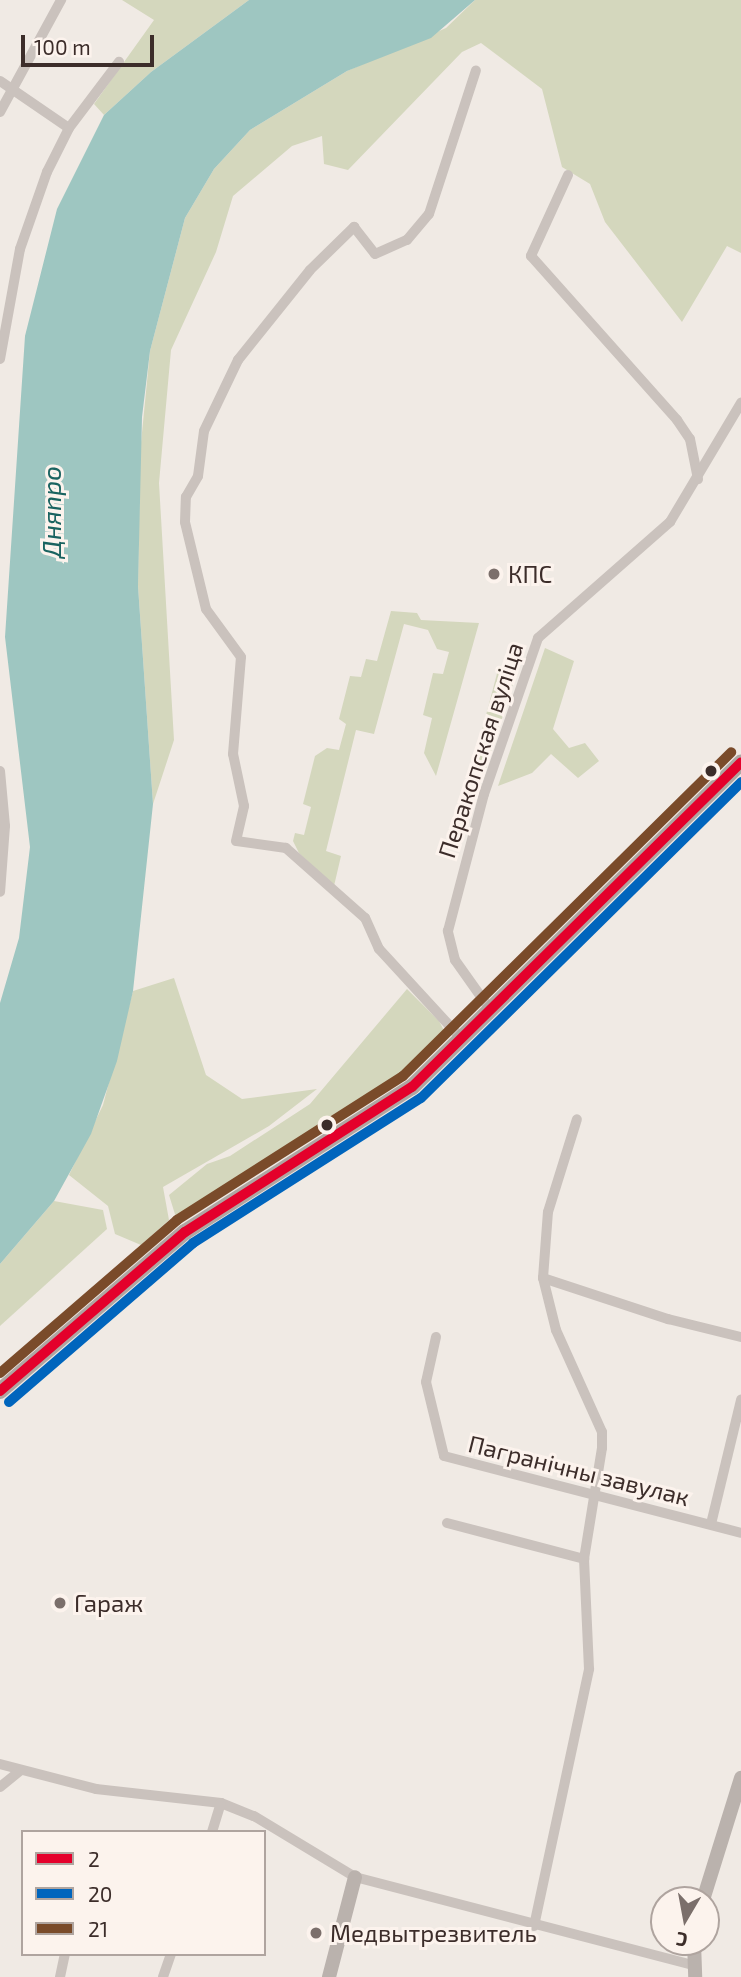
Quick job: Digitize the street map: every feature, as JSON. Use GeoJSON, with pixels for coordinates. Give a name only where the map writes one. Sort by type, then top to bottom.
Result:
{"type":"FeatureCollection","features":[{"type":"Feature","properties":{"kind":"main road"},"geometry":{"type":"LineString","coordinates":[[0,1391],[195,1225],[412,1087],[741,762]]}},
{"type":"Feature","properties":{"kind":"main road"},"geometry":{"type":"LineString","coordinates":[[707,1886],[741,1778]]}},
{"type":"Feature","properties":{"kind":"main road"},"geometry":{"type":"LineString","coordinates":[[329,1977],[355,1877]]}},
{"type":"Feature","properties":{"kind":"street"},"geometry":{"type":"LineString","coordinates":[[0,112],[61,0]]}},
{"type":"Feature","properties":{"kind":"street"},"geometry":{"type":"LineString","coordinates":[[0,359],[20,249],[47,172],[69,128],[119,62]]}},
{"type":"Feature","properties":{"kind":"street"},"geometry":{"type":"LineString","coordinates":[[460,1037],[379,949],[365,918],[286,848],[236,841],[244,806],[233,754],[241,657],[206,609],[185,522],[186,497],[198,476],[204,431],[238,360],[310,270],[354,227],[375,254],[407,240],[429,214],[476,70]]}},
{"type":"Feature","properties":{"kind":"street"},"geometry":{"type":"LineString","coordinates":[[0,81],[69,128]]}},
{"type":"Feature","properties":{"kind":"street"},"geometry":{"type":"LineString","coordinates":[[568,175],[531,256],[677,420],[690,439],[698,479]]}},
{"type":"Feature","properties":{"kind":"street","name":"Перакопская вуліца"},"geometry":{"type":"LineString","coordinates":[[489,1008],[456,960],[447,931],[484,794],[538,638],[657,536],[698,479],[741,403]]}},
{"type":"Feature","properties":{"kind":"street"},"geometry":{"type":"LineString","coordinates":[[0,771],[5,826],[0,892]]}},
{"type":"Feature","properties":{"kind":"street"},"geometry":{"type":"LineString","coordinates":[[534,1926],[589,1670],[584,1559],[596,1492],[601,1432],[556,1329],[543,1278],[548,1212],[576,1119]]}},
{"type":"Feature","properties":{"kind":"street"},"geometry":{"type":"LineString","coordinates":[[543,1278],[668,1319],[741,1337]]}},
{"type":"Feature","properties":{"kind":"street","name":"Пагранічны завулак"},"geometry":{"type":"LineString","coordinates":[[436,1337],[426,1382],[444,1456],[596,1492],[741,1533]]}},
{"type":"Feature","properties":{"kind":"street"},"geometry":{"type":"LineString","coordinates":[[711,1524],[741,1400]]}},
{"type":"Feature","properties":{"kind":"street"},"geometry":{"type":"LineString","coordinates":[[447,1523],[584,1559]]}},
{"type":"Feature","properties":{"kind":"street"},"geometry":{"type":"LineString","coordinates":[[0,1764],[96,1789],[221,1803],[254,1816],[355,1877],[694,1971]]}},
{"type":"Feature","properties":{"kind":"street"},"geometry":{"type":"LineString","coordinates":[[0,1787],[20,1771]]}},
{"type":"Feature","properties":{"kind":"street"},"geometry":{"type":"LineString","coordinates":[[213,1830],[221,1803]]}},
{"type":"Feature","properties":{"kind":"street"},"geometry":{"type":"LineString","coordinates":[[60,1977],[65,1956]]}},
{"type":"Feature","properties":{"kind":"street"},"geometry":{"type":"LineString","coordinates":[[163,1977],[169,1956]]}},
{"type":"Feature","properties":{"kind":"green space"},"geometry":{"type":"Polygon","coordinates":[[[122,0],[249,0],[151,72],[104,115],[94,104],[154,20],[122,0]]]}},
{"type":"Feature","properties":{"kind":"green space"},"geometry":{"type":"Polygon","coordinates":[[[475,0],[741,0],[741,253],[727,246],[682,322],[605,222],[590,184],[562,167],[542,89],[481,43],[462,52],[348,170],[324,164],[322,136],[292,146],[233,196],[216,252],[171,350],[159,483],[174,740],[153,804],[138,586],[140,453],[150,351],[185,218],[214,169],[250,130],[347,71],[446,28],[475,0]]]}},
{"type":"Feature","properties":{"kind":"green space"},"geometry":{"type":"Polygon","coordinates":[[[391,611],[417,613],[421,620],[479,623],[436,776],[424,753],[432,718],[423,715],[433,673],[443,674],[449,652],[437,649],[428,630],[404,624],[374,734],[356,730],[326,851],[341,856],[334,886],[299,853],[293,841],[295,833],[304,835],[311,807],[303,804],[315,756],[327,748],[339,750],[346,724],[339,719],[350,676],[361,677],[366,659],[377,661],[391,611]]]}},
{"type":"Feature","properties":{"kind":"green space"},"geometry":{"type":"Polygon","coordinates":[[[545,648],[574,661],[553,729],[569,748],[585,743],[599,761],[578,778],[551,754],[532,773],[498,786],[545,648]]]}},
{"type":"Feature","properties":{"kind":"green space"},"geometry":{"type":"Polygon","coordinates":[[[499,666],[517,671],[483,778],[471,772],[499,666]]]}},
{"type":"Feature","properties":{"kind":"green space"},"geometry":{"type":"Polygon","coordinates":[[[174,978],[206,1075],[242,1099],[317,1089],[269,1126],[163,1187],[169,1220],[141,1245],[115,1234],[108,1206],[69,1175],[103,1105],[133,991],[174,978]]]}},
{"type":"Feature","properties":{"kind":"green space"},"geometry":{"type":"Polygon","coordinates":[[[407,989],[439,1021],[448,1038],[374,1098],[178,1224],[169,1195],[207,1164],[230,1156],[310,1104],[407,989]]]}},
{"type":"Feature","properties":{"kind":"green space"},"geometry":{"type":"Polygon","coordinates":[[[54,1201],[103,1210],[107,1229],[0,1326],[0,1264],[54,1201]]]}},
{"type":"Feature","properties":{"kind":"water","name":"Дняпро"},"geometry":{"type":"Polygon","coordinates":[[[249,0],[475,0],[431,38],[347,71],[250,130],[214,169],[185,218],[150,351],[142,417],[138,586],[153,804],[133,991],[117,1061],[91,1134],[54,1201],[0,1264],[0,1003],[19,938],[30,847],[5,637],[25,336],[57,209],[104,115],[151,72],[249,0]]]}},
{"type":"Feature","properties":{"kind":"transit line","name":"21"},"geometry":{"type":"LineString","coordinates":[[0,1373],[177,1220],[403,1076],[731,752]]}},
{"type":"Feature","properties":{"kind":"transit line","name":"2"},"geometry":{"type":"LineString","coordinates":[[0,1391],[185,1232],[412,1087],[741,762]]}},
{"type":"Feature","properties":{"kind":"transit line","name":"20"},"geometry":{"type":"LineString","coordinates":[[9,1402],[193,1243],[421,1098],[741,782]]}},
{"type":"Feature","properties":{"kind":"place","name":"КПС"},"geometry":{"type":"Point","coordinates":[494,574]}},
{"type":"Feature","properties":{"kind":"place","name":"Гараж"},"geometry":{"type":"Point","coordinates":[60,1603]}},
{"type":"Feature","properties":{"kind":"place","name":"Медвытрезвитель"},"geometry":{"type":"Point","coordinates":[316,1933]}}]}
